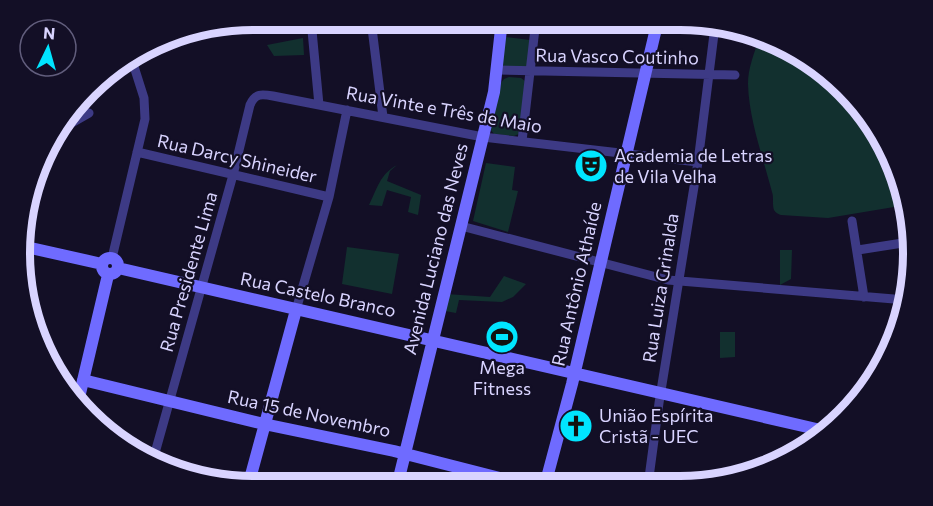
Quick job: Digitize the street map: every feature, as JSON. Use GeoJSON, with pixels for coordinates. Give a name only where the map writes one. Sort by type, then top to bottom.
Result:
{"type":"FeatureCollection","features":[{"type":"Feature","properties":{"kind":"main road","name":"Avenida Luciano das Neves"},"geometry":{"type":"LineString","coordinates":[[399,476],[483,137],[497,70],[501,30]]}},
{"type":"Feature","properties":{"kind":"main road","name":"Rua Antônio Athaíde"},"geometry":{"type":"LineString","coordinates":[[548,476],[575,374],[599,263],[656,30]]}},
{"type":"Feature","properties":{"kind":"main road","name":"Rua Castelo Branco"},"geometry":{"type":"LineString","coordinates":[[30,248],[817,429]]}},
{"type":"Feature","properties":{"kind":"main road"},"geometry":{"type":"LineString","coordinates":[[80,394],[110,266]]}},
{"type":"Feature","properties":{"kind":"main road"},"geometry":{"type":"LineString","coordinates":[[251,476],[296,310]]}},
{"type":"Feature","properties":{"kind":"main road","name":"Rua 15 de Novembro"},"geometry":{"type":"LineString","coordinates":[[83,380],[264,424],[404,453],[492,476]]}},
{"type":"Feature","properties":{"kind":"street"},"geometry":{"type":"LineString","coordinates":[[312,30],[319,105]]}},
{"type":"Feature","properties":{"kind":"street"},"geometry":{"type":"LineString","coordinates":[[372,30],[383,117]]}},
{"type":"Feature","properties":{"kind":"street"},"geometry":{"type":"LineString","coordinates":[[522,141],[535,30]]}},
{"type":"Feature","properties":{"kind":"street","name":"Rua Luiza Grinalda"},"geometry":{"type":"LineString","coordinates":[[649,476],[698,162],[714,33]]}},
{"type":"Feature","properties":{"kind":"street"},"geometry":{"type":"LineString","coordinates":[[110,266],[146,111],[134,65]]}},
{"type":"Feature","properties":{"kind":"street","name":"Rua Vasco Coutinho"},"geometry":{"type":"LineString","coordinates":[[497,70],[735,75]]}},
{"type":"Feature","properties":{"kind":"street","name":"Rua Vinte e Três de Maio"},"geometry":{"type":"LineString","coordinates":[[257,95],[264,94],[483,137],[698,162]]}},
{"type":"Feature","properties":{"kind":"street","name":"Rua Presidente Lima"},"geometry":{"type":"LineString","coordinates":[[155,453],[233,175],[250,105],[257,95]]}},
{"type":"Feature","properties":{"kind":"street"},"geometry":{"type":"LineString","coordinates":[[296,310],[329,198],[347,111]]}},
{"type":"Feature","properties":{"kind":"street"},"geometry":{"type":"LineString","coordinates":[[72,123],[89,113]]}},
{"type":"Feature","properties":{"kind":"street","name":"Rua Darcy Shineider"},"geometry":{"type":"LineString","coordinates":[[137,152],[329,198]]}},
{"type":"Feature","properties":{"kind":"street"},"geometry":{"type":"LineString","coordinates":[[852,221],[864,297]]}},
{"type":"Feature","properties":{"kind":"street"},"geometry":{"type":"LineString","coordinates":[[461,226],[599,263],[679,281],[898,299]]}},
{"type":"Feature","properties":{"kind":"street"},"geometry":{"type":"LineString","coordinates":[[858,250],[903,243]]}},
{"type":"Feature","properties":{"kind":"green space"},"geometry":{"type":"Polygon","coordinates":[[[505,37],[530,40],[527,69],[502,67],[505,37]]]}},
{"type":"Feature","properties":{"kind":"green space"},"geometry":{"type":"Polygon","coordinates":[[[303,38],[304,55],[274,56],[267,45],[303,38]]]}},
{"type":"Feature","properties":{"kind":"green space"},"geometry":{"type":"Polygon","coordinates":[[[757,44],[765,47],[792,60],[838,95],[857,117],[880,154],[898,206],[828,218],[781,215],[776,212],[773,208],[773,194],[749,98],[748,84],[757,44]]]}},
{"type":"Feature","properties":{"kind":"green space"},"geometry":{"type":"Polygon","coordinates":[[[509,77],[521,78],[525,81],[519,134],[514,136],[494,134],[490,129],[501,83],[509,77]]]}},
{"type":"Feature","properties":{"kind":"green space"},"geometry":{"type":"Polygon","coordinates":[[[486,163],[515,167],[512,190],[518,191],[508,232],[473,221],[486,163]]]}},
{"type":"Feature","properties":{"kind":"green space"},"geometry":{"type":"Polygon","coordinates":[[[397,165],[390,171],[387,181],[421,195],[418,215],[408,212],[411,197],[387,190],[382,206],[369,205],[383,177],[391,169],[397,165]]]}},
{"type":"Feature","properties":{"kind":"green space"},"geometry":{"type":"Polygon","coordinates":[[[347,247],[399,254],[392,294],[342,284],[347,247]]]}},
{"type":"Feature","properties":{"kind":"green space"},"geometry":{"type":"Polygon","coordinates":[[[780,250],[792,250],[791,279],[780,285],[780,250]]]}},
{"type":"Feature","properties":{"kind":"green space"},"geometry":{"type":"Polygon","coordinates":[[[504,276],[526,284],[513,297],[502,302],[459,300],[456,313],[445,311],[446,294],[490,297],[504,276]]]}},
{"type":"Feature","properties":{"kind":"green space"},"geometry":{"type":"Polygon","coordinates":[[[720,332],[735,332],[735,357],[720,358],[720,332]]]}},
{"type":"Feature","properties":{"kind":"place","name":"Academia de Letras de Vila Velha"},"geometry":{"type":"Point","coordinates":[591,166]}},
{"type":"Feature","properties":{"kind":"place","name":"Mega Fitness"},"geometry":{"type":"Point","coordinates":[502,337]}},
{"type":"Feature","properties":{"kind":"place","name":"União Espírita Cristã - UEC"},"geometry":{"type":"Point","coordinates":[576,426]}}]}
